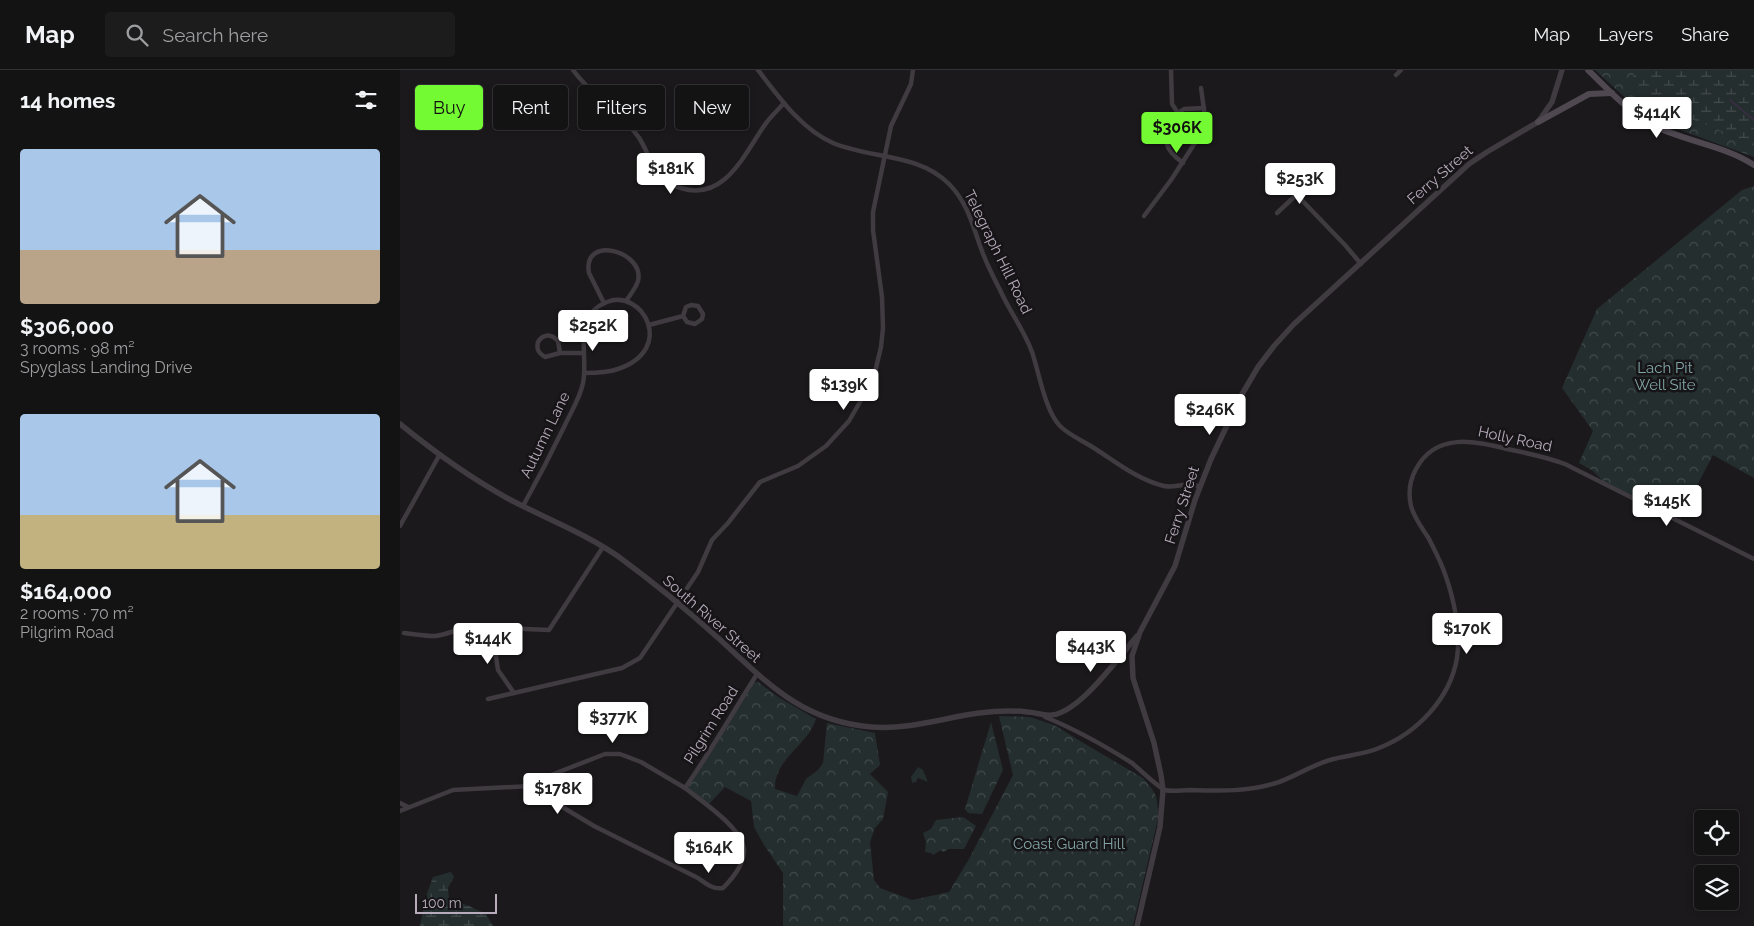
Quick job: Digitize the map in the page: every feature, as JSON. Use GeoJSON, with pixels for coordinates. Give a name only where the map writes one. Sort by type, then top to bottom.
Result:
{"type":"FeatureCollection","features":[{"type":"Feature","properties":{"kind":"main road"},"geometry":{"type":"LineString","coordinates":[[1588,70],[1634,113],[1655,126],[1723,150],[1754,165]]}},
{"type":"Feature","properties":{"kind":"main road"},"geometry":{"type":"LineString","coordinates":[[1538,122],[1589,94],[1612,93]]}},
{"type":"Feature","properties":{"kind":"street"},"geometry":{"type":"LineString","coordinates":[[573,70],[582,83],[638,136],[664,181],[690,191],[706,190],[718,186],[731,174],[765,123],[784,103]]}},
{"type":"Feature","properties":{"kind":"street","name":"Telegraph Hill Road"},"geometry":{"type":"LineString","coordinates":[[758,70],[784,103],[812,130],[825,139],[843,146],[912,162],[927,168],[948,182],[957,192],[970,216],[983,253],[1002,294],[1027,341],[1052,414],[1060,426],[1134,473],[1156,484],[1166,487],[1192,484],[1200,487]]}},
{"type":"Feature","properties":{"kind":"street"},"geometry":{"type":"LineString","coordinates":[[488,699],[622,668],[640,658],[698,572],[712,540],[760,482],[798,466],[826,446],[849,421],[875,372],[883,337],[882,297],[872,220],[891,126],[912,84],[912,70]]}},
{"type":"Feature","properties":{"kind":"street"},"geometry":{"type":"LineString","coordinates":[[1171,70],[1172,104],[1178,113]]}},
{"type":"Feature","properties":{"kind":"street"},"geometry":{"type":"LineString","coordinates":[[1396,75],[1401,70]]}},
{"type":"Feature","properties":{"kind":"street","name":"Ferry Street"},"geometry":{"type":"LineString","coordinates":[[1137,926],[1160,827],[1163,790],[1154,742],[1133,678],[1132,656],[1140,632],[1176,566],[1200,487],[1230,418],[1266,356],[1294,324],[1469,164],[1538,122],[1552,102],[1562,70]]}},
{"type":"Feature","properties":{"kind":"street"},"geometry":{"type":"LineString","coordinates":[[1144,216],[1202,132],[1205,117],[1201,88]]}},
{"type":"Feature","properties":{"kind":"street"},"geometry":{"type":"LineString","coordinates":[[1183,162],[1170,154],[1166,141],[1178,113],[1184,109],[1204,108]]}},
{"type":"Feature","properties":{"kind":"street"},"geometry":{"type":"LineString","coordinates":[[1277,214],[1310,182]]}},
{"type":"Feature","properties":{"kind":"street"},"geometry":{"type":"LineString","coordinates":[[1292,190],[1361,264]]}},
{"type":"Feature","properties":{"kind":"street"},"geometry":{"type":"LineString","coordinates":[[584,373],[612,371],[642,354],[650,342],[651,331],[640,310],[626,301],[616,300],[604,303],[588,273],[591,258],[595,253],[604,249],[616,251],[630,259],[638,270],[637,284],[626,301]]}},
{"type":"Feature","properties":{"kind":"street","name":"Autumn Lane"},"geometry":{"type":"LineString","coordinates":[[523,506],[581,391],[584,373],[583,334],[588,320],[595,310],[604,303]]}},
{"type":"Feature","properties":{"kind":"street"},"geometry":{"type":"LineString","coordinates":[[691,305],[698,306],[702,319],[695,324],[687,322],[683,316],[686,307],[691,305]]}},
{"type":"Feature","properties":{"kind":"street"},"geometry":{"type":"LineString","coordinates":[[649,325],[683,316]]}},
{"type":"Feature","properties":{"kind":"street"},"geometry":{"type":"LineString","coordinates":[[560,353],[558,341],[555,337],[545,335],[538,342],[538,350],[545,357],[560,353],[583,354]]}},
{"type":"Feature","properties":{"kind":"street","name":"South River Street"},"geometry":{"type":"LineString","coordinates":[[400,424],[440,454],[493,489],[603,548],[628,565],[676,603],[773,688],[803,708],[826,717],[856,725],[901,727],[997,711],[1055,715],[1079,702],[1140,632]]}},
{"type":"Feature","properties":{"kind":"street","name":"Holly Road"},"geometry":{"type":"LineString","coordinates":[[1163,790],[1226,791],[1266,786],[1335,758],[1360,754],[1391,743],[1410,732],[1423,721],[1447,686],[1458,650],[1455,614],[1446,576],[1430,540],[1412,508],[1409,498],[1413,474],[1419,462],[1441,446],[1464,441],[1546,457],[1565,464],[1754,559]]}},
{"type":"Feature","properties":{"kind":"street"},"geometry":{"type":"LineString","coordinates":[[400,526],[440,454]]}},
{"type":"Feature","properties":{"kind":"street"},"geometry":{"type":"LineString","coordinates":[[404,633],[437,636],[465,628],[489,627],[492,630],[501,628],[548,630],[603,548]]}},
{"type":"Feature","properties":{"kind":"street"},"geometry":{"type":"LineString","coordinates":[[501,628],[496,657],[498,670],[514,693]]}},
{"type":"Feature","properties":{"kind":"street","name":"Pilgrim Road"},"geometry":{"type":"LineString","coordinates":[[685,788],[712,749],[757,674]]}},
{"type":"Feature","properties":{"kind":"street","name":"South River Street"},"geometry":{"type":"LineString","coordinates":[[1039,714],[1077,732],[1132,764],[1163,790]]}},
{"type":"Feature","properties":{"kind":"street"},"geometry":{"type":"LineString","coordinates":[[400,811],[452,790],[529,787],[546,777],[590,758],[612,753],[641,762],[685,788],[723,818],[736,832],[744,846],[743,858],[738,870],[723,888],[716,889],[595,826],[529,787]]}},
{"type":"Feature","properties":{"kind":"street"},"geometry":{"type":"LineString","coordinates":[[400,803],[408,807]]}},
{"type":"Feature","properties":{"kind":"green space"},"geometry":{"type":"Polygon","coordinates":[[[1595,70],[1754,70],[1754,157],[1658,122],[1642,113],[1595,70]]]}},
{"type":"Feature","properties":{"kind":"green space"},"geometry":{"type":"Polygon","coordinates":[[[1640,70],[1754,70],[1754,144],[1659,106],[1632,83],[1634,74],[1640,70]]]}},
{"type":"Feature","properties":{"kind":"green space","name":"Lach Pit Well Site"},"geometry":{"type":"Polygon","coordinates":[[[1754,186],[1754,478],[1713,455],[1680,518],[1604,482],[1593,471],[1579,463],[1593,431],[1562,388],[1597,309],[1742,190],[1754,186]]]}},
{"type":"Feature","properties":{"kind":"green space","name":"Coast Guard Hill"},"geometry":{"type":"Polygon","coordinates":[[[758,682],[778,697],[816,719],[809,733],[782,765],[778,773],[775,789],[797,796],[806,779],[818,770],[823,763],[827,723],[875,733],[880,765],[870,774],[888,792],[883,819],[875,828],[870,842],[874,880],[880,888],[912,900],[949,892],[969,859],[1013,775],[999,716],[1030,717],[1054,725],[1143,778],[1156,796],[1159,814],[1133,926],[783,926],[783,873],[754,827],[751,801],[725,787],[707,806],[685,788],[751,683],[758,682]]]}},
{"type":"Feature","properties":{"kind":"green space"},"geometry":{"type":"Polygon","coordinates":[[[991,722],[1003,770],[982,814],[968,813],[965,809],[991,722]]]}},
{"type":"Feature","properties":{"kind":"green space"},"geometry":{"type":"Polygon","coordinates":[[[918,767],[923,770],[928,782],[918,778],[916,782],[912,783],[911,777],[918,767]]]}},
{"type":"Feature","properties":{"kind":"green space"},"geometry":{"type":"Polygon","coordinates":[[[963,817],[976,826],[964,849],[949,849],[943,852],[941,850],[933,855],[925,852],[926,842],[923,833],[931,829],[936,820],[963,817]]]}},
{"type":"Feature","properties":{"kind":"green space"},"geometry":{"type":"Polygon","coordinates":[[[451,872],[454,877],[448,888],[449,899],[486,914],[493,926],[420,926],[426,896],[433,877],[451,872]]]}},
{"type":"Feature","properties":{"kind":"waterway"},"geometry":{"type":"LineString","coordinates":[[1730,100],[1754,120]]}}]}
